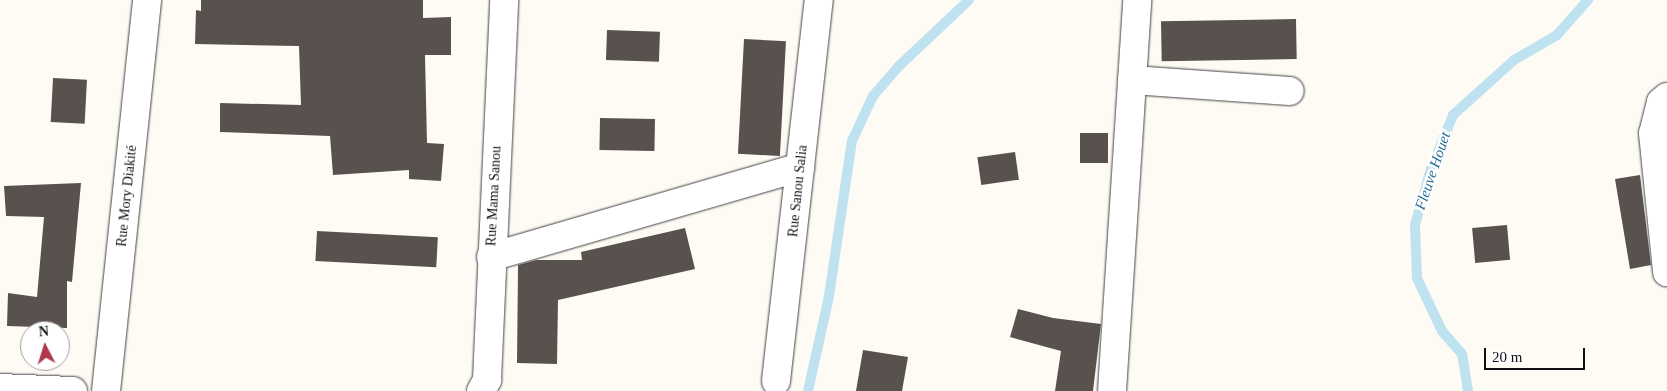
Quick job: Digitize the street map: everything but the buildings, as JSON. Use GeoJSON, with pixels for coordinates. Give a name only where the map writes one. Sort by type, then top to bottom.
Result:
{"type":"FeatureCollection","features":[{"type":"Feature","properties":{"kind":"street","name":"Rue Mory Diakité"},"geometry":{"type":"LineString","coordinates":[[106,391],[147,0]]}},
{"type":"Feature","properties":{"kind":"street","name":"Rue Mama Sanou"},"geometry":{"type":"LineString","coordinates":[[481,391],[486,380],[504,0]]}},
{"type":"Feature","properties":{"kind":"street","name":"Rue Sanou Salia"},"geometry":{"type":"LineString","coordinates":[[776,381],[819,0]]}},
{"type":"Feature","properties":{"kind":"street"},"geometry":{"type":"LineString","coordinates":[[1112,391],[1137,0]]}},
{"type":"Feature","properties":{"kind":"street"},"geometry":{"type":"LineString","coordinates":[[1132,80],[1290,91]]}},
{"type":"Feature","properties":{"kind":"street"},"geometry":{"type":"LineString","coordinates":[[1667,97],[1662,102],[1653,133],[1667,272]]}},
{"type":"Feature","properties":{"kind":"street"},"geometry":{"type":"LineString","coordinates":[[491,256],[800,167]]}},
{"type":"Feature","properties":{"kind":"street"},"geometry":{"type":"LineString","coordinates":[[0,388],[73,391]]}},
{"type":"Feature","properties":{"kind":"waterway"},"geometry":{"type":"LineString","coordinates":[[808,391],[829,296],[852,141],[873,96],[899,66],[969,0]]}},
{"type":"Feature","properties":{"kind":"waterway","name":"Fleuve Houet"},"geometry":{"type":"LineString","coordinates":[[1468,391],[1462,354],[1442,331],[1417,278],[1415,225],[1431,169],[1453,115],[1514,60],[1557,35],[1588,0]]}}]}
